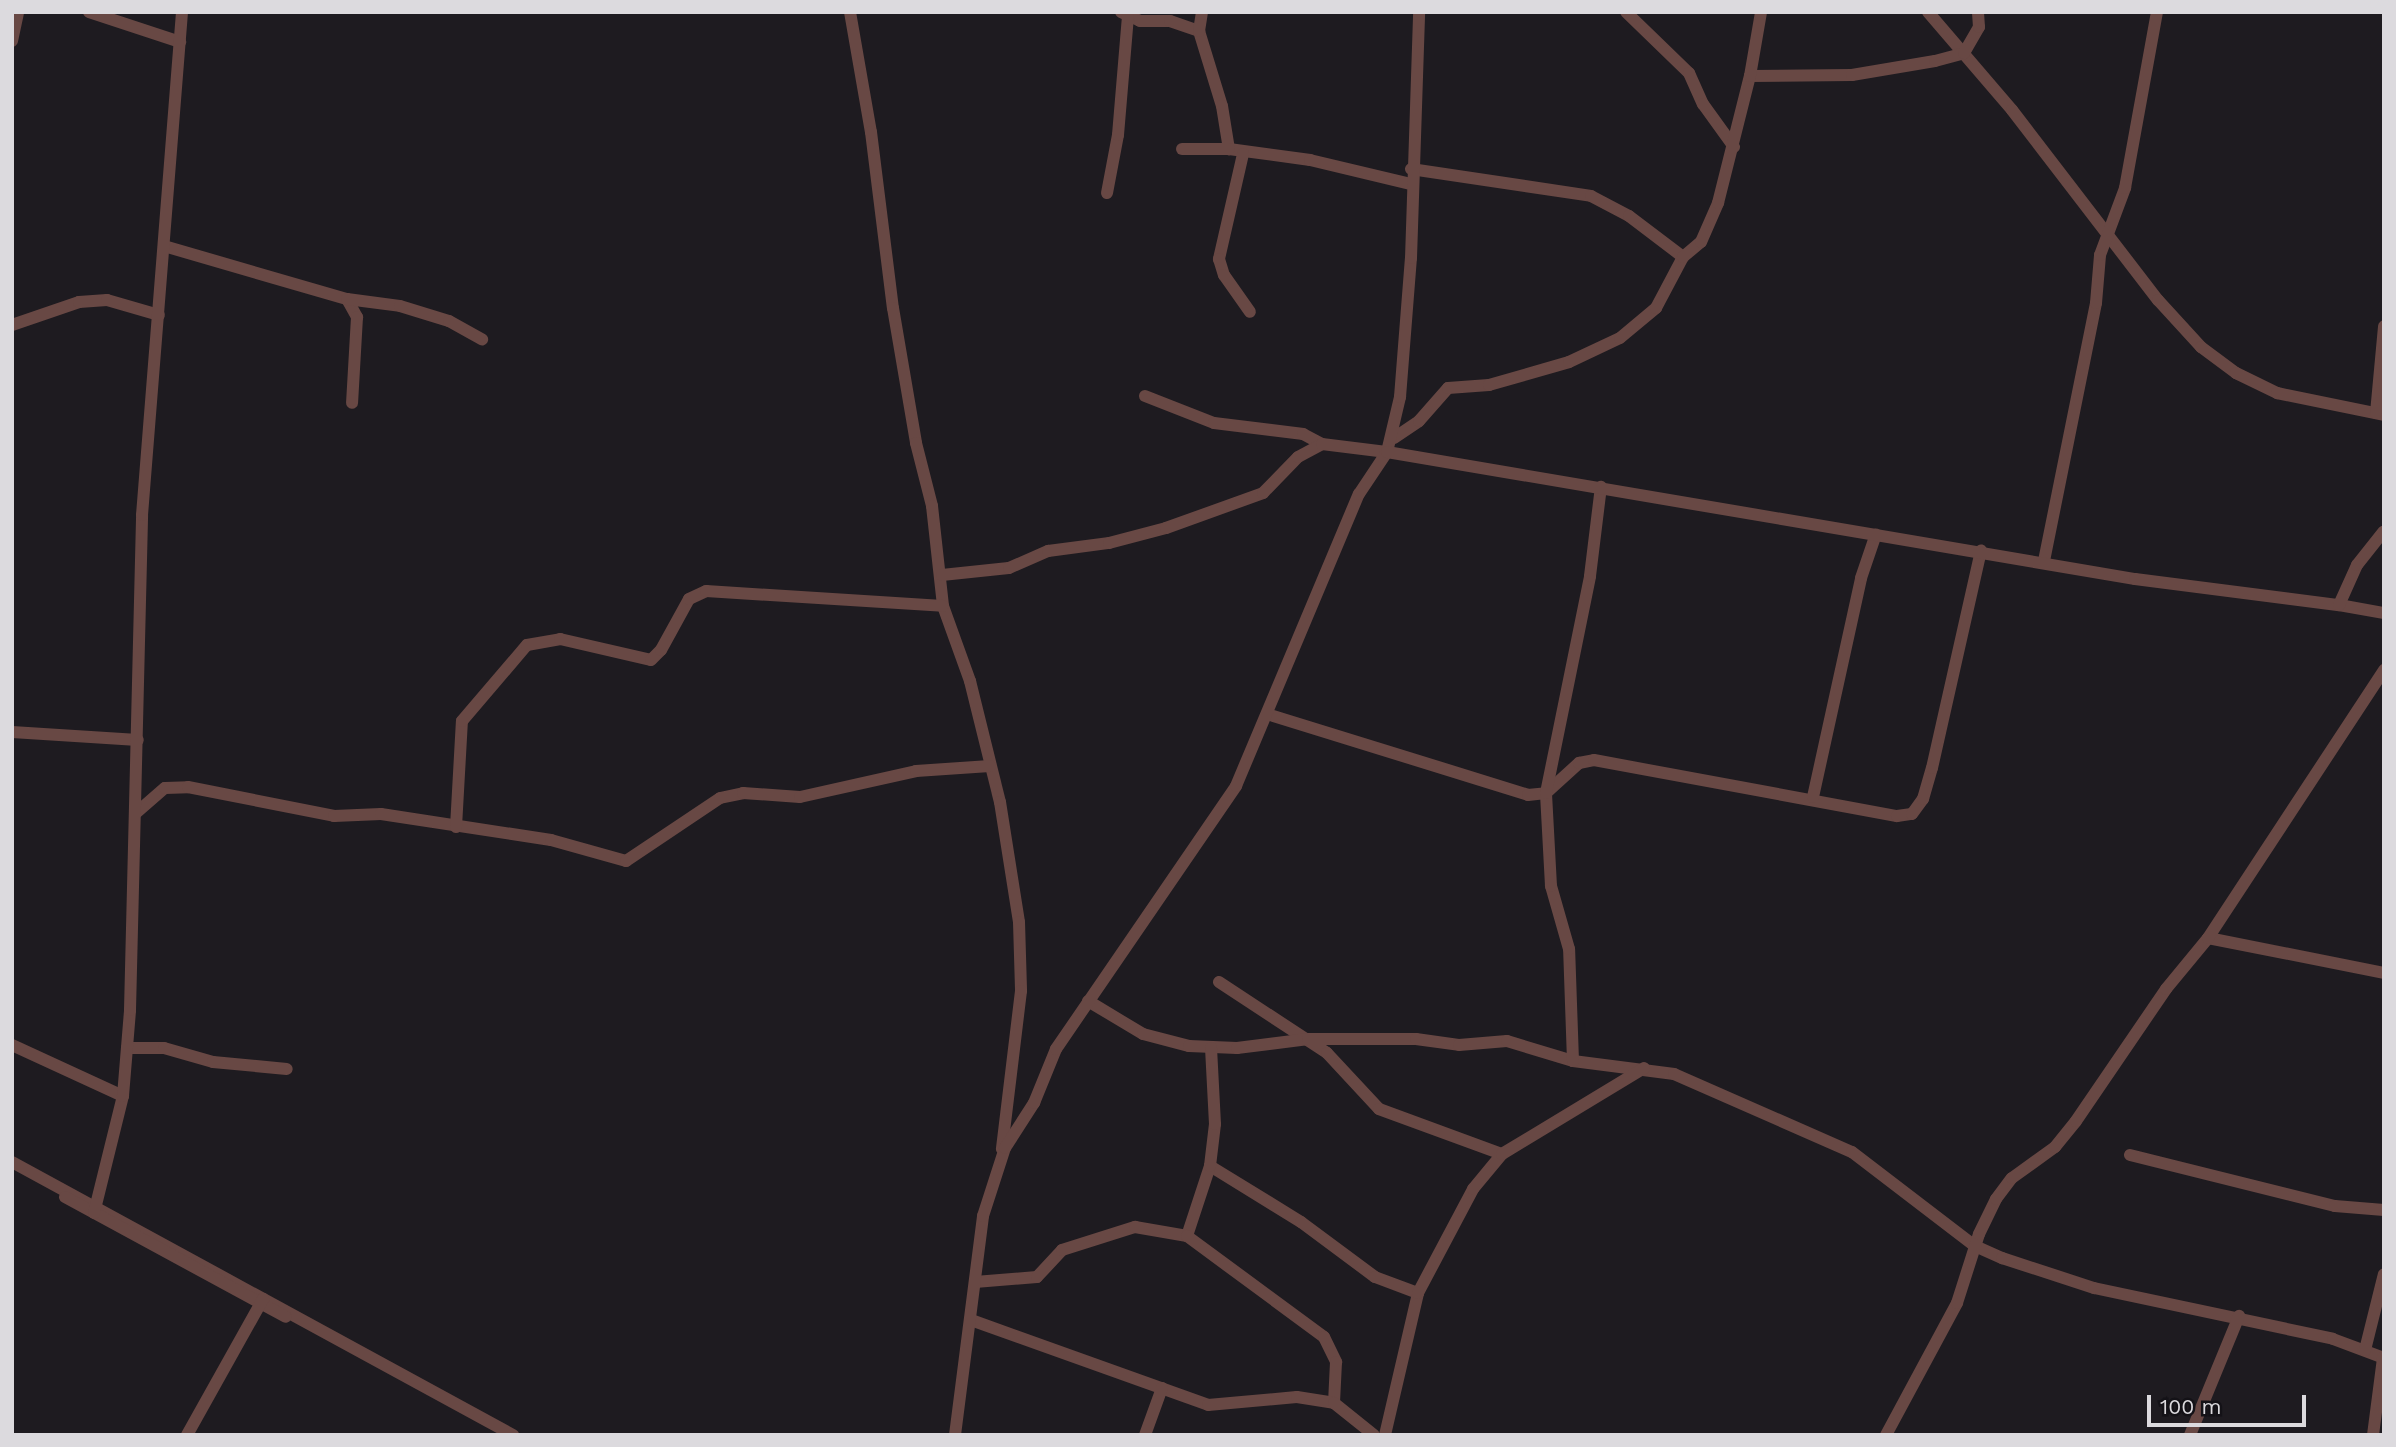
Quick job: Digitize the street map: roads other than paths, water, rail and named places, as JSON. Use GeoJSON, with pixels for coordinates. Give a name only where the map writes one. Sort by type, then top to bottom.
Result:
{"type":"FeatureCollection","features":[{"type":"Feature","properties":{"kind":"street"},"geometry":{"type":"LineString","coordinates":[[12,41],[18,12]]}},
{"type":"Feature","properties":{"kind":"street"},"geometry":{"type":"LineString","coordinates":[[89,12],[180,42]]}},
{"type":"Feature","properties":{"kind":"street"},"geometry":{"type":"LineString","coordinates":[[95,1208],[123,1096],[127,1048],[136,813],[142,515],[182,12]]}},
{"type":"Feature","properties":{"kind":"street"},"geometry":{"type":"LineString","coordinates":[[850,12],[872,132],[893,308],[942,575],[943,606],[970,681],[1000,802],[1023,955],[1000,1160],[983,1216],[955,1435]]}},
{"type":"Feature","properties":{"kind":"street"},"geometry":{"type":"LineString","coordinates":[[1202,12],[1199,31],[1222,106],[1229,149]]}},
{"type":"Feature","properties":{"kind":"street"},"geometry":{"type":"LineString","coordinates":[[1000,1160],[1034,1102],[1056,1049],[1194,842],[1230,796],[1359,494],[1394,438],[1411,258],[1411,169],[1419,12]]}},
{"type":"Feature","properties":{"kind":"street"},"geometry":{"type":"LineString","coordinates":[[1626,12],[1689,73],[1703,104],[1734,147]]}},
{"type":"Feature","properties":{"kind":"street"},"geometry":{"type":"LineString","coordinates":[[1394,438],[1419,421],[1448,388],[1489,385],[1546,369],[1620,338],[1656,308],[1683,257],[1706,232],[1734,147],[1761,12]]}},
{"type":"Feature","properties":{"kind":"street"},"geometry":{"type":"LineString","coordinates":[[1928,12],[1964,52],[2175,320],[2236,373],[2277,393],[2380,414],[2384,326]]}},
{"type":"Feature","properties":{"kind":"street"},"geometry":{"type":"LineString","coordinates":[[1750,76],[1886,71],[1964,52],[1979,27],[1978,12]]}},
{"type":"Feature","properties":{"kind":"street"},"geometry":{"type":"LineString","coordinates":[[2044,561],[2107,232],[2125,188],[2157,12]]}},
{"type":"Feature","properties":{"kind":"street"},"geometry":{"type":"LineString","coordinates":[[1107,192],[1118,135],[1124,14],[1180,23],[1199,31]]}},
{"type":"Feature","properties":{"kind":"street"},"geometry":{"type":"LineString","coordinates":[[1182,149],[1229,149],[1310,160],[1411,184]]}},
{"type":"Feature","properties":{"kind":"street"},"geometry":{"type":"LineString","coordinates":[[1243,153],[1219,259],[1224,275],[1250,312]]}},
{"type":"Feature","properties":{"kind":"street"},"geometry":{"type":"LineString","coordinates":[[1411,169],[1591,196],[1629,216],[1683,257]]}},
{"type":"Feature","properties":{"kind":"street"},"geometry":{"type":"LineString","coordinates":[[164,246],[347,299],[400,306],[449,321],[482,339]]}},
{"type":"Feature","properties":{"kind":"street"},"geometry":{"type":"LineString","coordinates":[[347,299],[357,317],[352,402]]}},
{"type":"Feature","properties":{"kind":"street"},"geometry":{"type":"LineString","coordinates":[[12,324],[62,306],[107,300],[159,315]]}},
{"type":"Feature","properties":{"kind":"street"},"geometry":{"type":"LineString","coordinates":[[1145,396],[1214,423],[1303,434],[1322,444],[1387,452],[1981,550],[2135,579],[2384,613]]}},
{"type":"Feature","properties":{"kind":"street"},"geometry":{"type":"LineString","coordinates":[[942,575],[1009,568],[1048,551],[1109,543],[1166,528],[1264,493],[1298,457],[1322,444]]}},
{"type":"Feature","properties":{"kind":"street"},"geometry":{"type":"LineString","coordinates":[[1573,1061],[1569,949],[1551,886],[1546,793],[1590,576],[1601,487]]}},
{"type":"Feature","properties":{"kind":"street"},"geometry":{"type":"LineString","coordinates":[[2339,605],[2357,565],[2384,531]]}},
{"type":"Feature","properties":{"kind":"street"},"geometry":{"type":"LineString","coordinates":[[1813,797],[1861,578],[1876,534]]}},
{"type":"Feature","properties":{"kind":"street"},"geometry":{"type":"LineString","coordinates":[[1267,714],[1528,795],[1546,793],[1579,763],[1594,760],[1813,797],[1897,816],[1918,810],[1932,768],[1981,550]]}},
{"type":"Feature","properties":{"kind":"street"},"geometry":{"type":"LineString","coordinates":[[456,827],[462,721],[472,705],[496,687],[527,645],[560,639],[651,660],[661,650],[689,599],[706,591],[943,606]]}},
{"type":"Feature","properties":{"kind":"street"},"geometry":{"type":"LineString","coordinates":[[1886,1435],[1957,1303],[1975,1246],[2003,1188],[2055,1147],[2166,989],[2208,937],[2384,670]]}},
{"type":"Feature","properties":{"kind":"street"},"geometry":{"type":"LineString","coordinates":[[12,733],[138,740]]}},
{"type":"Feature","properties":{"kind":"street"},"geometry":{"type":"LineString","coordinates":[[136,813],[156,793],[188,787],[334,816],[381,814],[551,840],[626,861],[720,798],[743,793],[800,797],[916,771],[990,765]]}},
{"type":"Feature","properties":{"kind":"street"},"geometry":{"type":"LineString","coordinates":[[2208,937],[2384,973]]}},
{"type":"Feature","properties":{"kind":"street"},"geometry":{"type":"LineString","coordinates":[[1219,982],[1308,1039],[1380,1109],[1502,1154]]}},
{"type":"Feature","properties":{"kind":"street"},"geometry":{"type":"LineString","coordinates":[[1088,1001],[1143,1034],[1211,1048],[1308,1039],[1416,1039],[1460,1045],[1507,1041],[1573,1061],[1644,1068],[1722,1092],[1852,1152],[1975,1246],[2094,1288],[2239,1317],[2365,1350],[2383,1358],[2373,1435]]}},
{"type":"Feature","properties":{"kind":"street"},"geometry":{"type":"LineString","coordinates":[[12,1045],[123,1096]]}},
{"type":"Feature","properties":{"kind":"street"},"geometry":{"type":"LineString","coordinates":[[127,1048],[164,1048],[213,1062],[287,1069]]}},
{"type":"Feature","properties":{"kind":"street"},"geometry":{"type":"LineString","coordinates":[[1187,1236],[1210,1166],[1216,1124],[1211,1048]]}},
{"type":"Feature","properties":{"kind":"street"},"geometry":{"type":"LineString","coordinates":[[1385,1435],[1418,1293],[1450,1227],[1502,1154],[1644,1068]]}},
{"type":"Feature","properties":{"kind":"street"},"geometry":{"type":"LineString","coordinates":[[2130,1155],[2335,1206],[2384,1210]]}},
{"type":"Feature","properties":{"kind":"street"},"geometry":{"type":"LineString","coordinates":[[12,1162],[513,1435]]}},
{"type":"Feature","properties":{"kind":"street"},"geometry":{"type":"LineString","coordinates":[[1210,1166],[1301,1222],[1375,1276],[1418,1293]]}},
{"type":"Feature","properties":{"kind":"street"},"geometry":{"type":"LineString","coordinates":[[12,1168],[95,1208]]}},
{"type":"Feature","properties":{"kind":"street"},"geometry":{"type":"LineString","coordinates":[[975,1282],[1037,1277],[1062,1250],[1135,1227],[1187,1236],[1324,1336],[1336,1362],[1334,1403]]}},
{"type":"Feature","properties":{"kind":"street"},"geometry":{"type":"LineString","coordinates":[[2365,1350],[2384,1274]]}},
{"type":"Feature","properties":{"kind":"street"},"geometry":{"type":"LineString","coordinates":[[187,1435],[262,1300]]}},
{"type":"Feature","properties":{"kind":"street"},"geometry":{"type":"LineString","coordinates":[[2190,1435],[2239,1317]]}},
{"type":"Feature","properties":{"kind":"street"},"geometry":{"type":"LineString","coordinates":[[971,1320],[1208,1405],[1297,1397],[1334,1403],[1374,1435]]}},
{"type":"Feature","properties":{"kind":"street"},"geometry":{"type":"LineString","coordinates":[[1145,1435],[1162,1388]]}}]}
